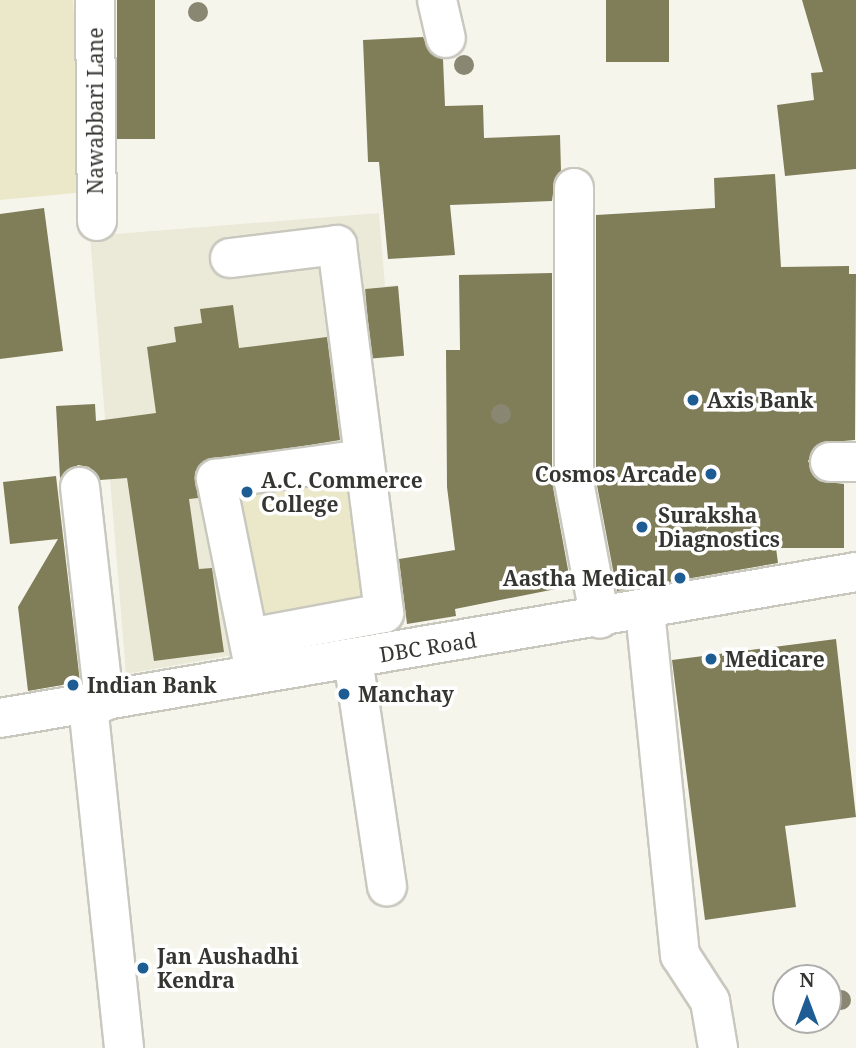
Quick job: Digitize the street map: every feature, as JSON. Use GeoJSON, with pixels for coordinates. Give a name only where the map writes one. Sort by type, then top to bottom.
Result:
{"type":"FeatureCollection","features":[{"type":"Feature","properties":{"kind":"street","name":"Nawabbari Lane"},"geometry":{"type":"LineString","coordinates":[[95,0],[97,221]]}},
{"type":"Feature","properties":{"kind":"street"},"geometry":{"type":"LineString","coordinates":[[437,0],[446,38]]}},
{"type":"Feature","properties":{"kind":"street"},"geometry":{"type":"LineString","coordinates":[[575,188],[574,482],[600,619]]}},
{"type":"Feature","properties":{"kind":"street"},"geometry":{"type":"LineString","coordinates":[[230,258],[337,245],[384,613],[248,638]]}},
{"type":"Feature","properties":{"kind":"street"},"geometry":{"type":"LineString","coordinates":[[256,675],[216,479],[364,459]]}},
{"type":"Feature","properties":{"kind":"street"},"geometry":{"type":"LineString","coordinates":[[80,487],[124,1048]]}},
{"type":"Feature","properties":{"kind":"street","name":"DBC Road"},"geometry":{"type":"LineString","coordinates":[[0,718],[600,619],[856,572]]}},
{"type":"Feature","properties":{"kind":"street"},"geometry":{"type":"LineString","coordinates":[[645,611],[680,956],[710,1001],[718,1048]]}},
{"type":"Feature","properties":{"kind":"street"},"geometry":{"type":"LineString","coordinates":[[353,659],[387,886]]}},
{"type":"Feature","properties":{"kind":"shaded area"},"geometry":{"type":"Polygon","coordinates":[[[0,0],[73,0],[86,192],[0,200],[0,0]]]}},
{"type":"Feature","properties":{"kind":"shaded area","name":"A.C. Commerce College"},"geometry":{"type":"Polygon","coordinates":[[[379,213],[385,286],[398,285],[404,356],[363,360],[404,625],[126,674],[90,236],[379,213]]]}},
{"type":"Feature","properties":{"kind":"shaded area"},"geometry":{"type":"Polygon","coordinates":[[[359,476],[379,604],[257,624],[237,495],[359,476]]]}},
{"type":"Feature","properties":{"kind":"building"},"geometry":{"type":"Polygon","coordinates":[[[117,0],[155,0],[155,139],[117,139],[117,0]]]}},
{"type":"Feature","properties":{"kind":"building"},"geometry":{"type":"Polygon","coordinates":[[[606,0],[669,0],[669,62],[606,62],[606,0]]]}},
{"type":"Feature","properties":{"kind":"building"},"geometry":{"type":"Polygon","coordinates":[[[802,0],[856,0],[856,169],[785,176],[777,105],[814,100],[811,73],[823,72],[802,0]]]}},
{"type":"Feature","properties":{"kind":"building"},"geometry":{"type":"Polygon","coordinates":[[[423,37],[430,52],[443,59],[445,106],[483,105],[484,138],[560,135],[561,171],[555,178],[552,201],[450,205],[455,255],[388,259],[379,162],[368,162],[363,40],[423,37]]]}},
{"type":"Feature","properties":{"kind":"building"},"geometry":{"type":"Polygon","coordinates":[[[775,174],[781,267],[849,266],[849,274],[856,274],[855,440],[820,443],[808,461],[819,481],[844,484],[844,548],[776,548],[778,563],[617,591],[596,480],[596,215],[715,208],[714,178],[775,174]]]}},
{"type":"Feature","properties":{"kind":"building"},"geometry":{"type":"Polygon","coordinates":[[[44,208],[63,351],[0,359],[0,214],[44,208]]]}},
{"type":"Feature","properties":{"kind":"building"},"geometry":{"type":"Polygon","coordinates":[[[552,273],[552,482],[571,586],[455,609],[456,616],[407,624],[399,559],[455,550],[447,487],[446,350],[460,350],[459,275],[552,273]]]}},
{"type":"Feature","properties":{"kind":"building"},"geometry":{"type":"Polygon","coordinates":[[[398,286],[404,356],[371,359],[365,289],[398,286]]]}},
{"type":"Feature","properties":{"kind":"building"},"geometry":{"type":"Polygon","coordinates":[[[233,305],[239,348],[327,337],[340,440],[202,463],[195,472],[198,498],[189,499],[199,569],[212,568],[224,652],[154,661],[127,478],[100,480],[89,467],[78,465],[60,478],[56,406],[95,404],[96,421],[156,413],[147,347],[176,342],[174,327],[202,323],[200,309],[233,305]]]}},
{"type":"Feature","properties":{"kind":"building"},"geometry":{"type":"Polygon","coordinates":[[[56,476],[80,682],[28,691],[18,607],[58,539],[10,544],[3,482],[56,476]]]}},
{"type":"Feature","properties":{"kind":"building"},"geometry":{"type":"Polygon","coordinates":[[[836,639],[856,817],[785,826],[796,907],[705,920],[672,660],[836,639]]]}},
{"type":"Feature","properties":{"kind":"place","name":"Axis Bank"},"geometry":{"type":"Point","coordinates":[693,400]}},
{"type":"Feature","properties":{"kind":"place","name":"Cosmos Arcade"},"geometry":{"type":"Point","coordinates":[711,474]}},
{"type":"Feature","properties":{"kind":"place","name":"A.C. Commerce College"},"geometry":{"type":"Point","coordinates":[247,492]}},
{"type":"Feature","properties":{"kind":"place","name":"Suraksha Diagnostics"},"geometry":{"type":"Point","coordinates":[642,527]}},
{"type":"Feature","properties":{"kind":"place","name":"Aastha Medical"},"geometry":{"type":"Point","coordinates":[680,578]}},
{"type":"Feature","properties":{"kind":"place","name":"Medicare"},"geometry":{"type":"Point","coordinates":[711,659]}},
{"type":"Feature","properties":{"kind":"place","name":"Indian Bank"},"geometry":{"type":"Point","coordinates":[73,685]}},
{"type":"Feature","properties":{"kind":"place","name":"Manchay"},"geometry":{"type":"Point","coordinates":[344,694]}},
{"type":"Feature","properties":{"kind":"place","name":"Jan Aushadhi Kendra"},"geometry":{"type":"Point","coordinates":[143,968]}}]}
